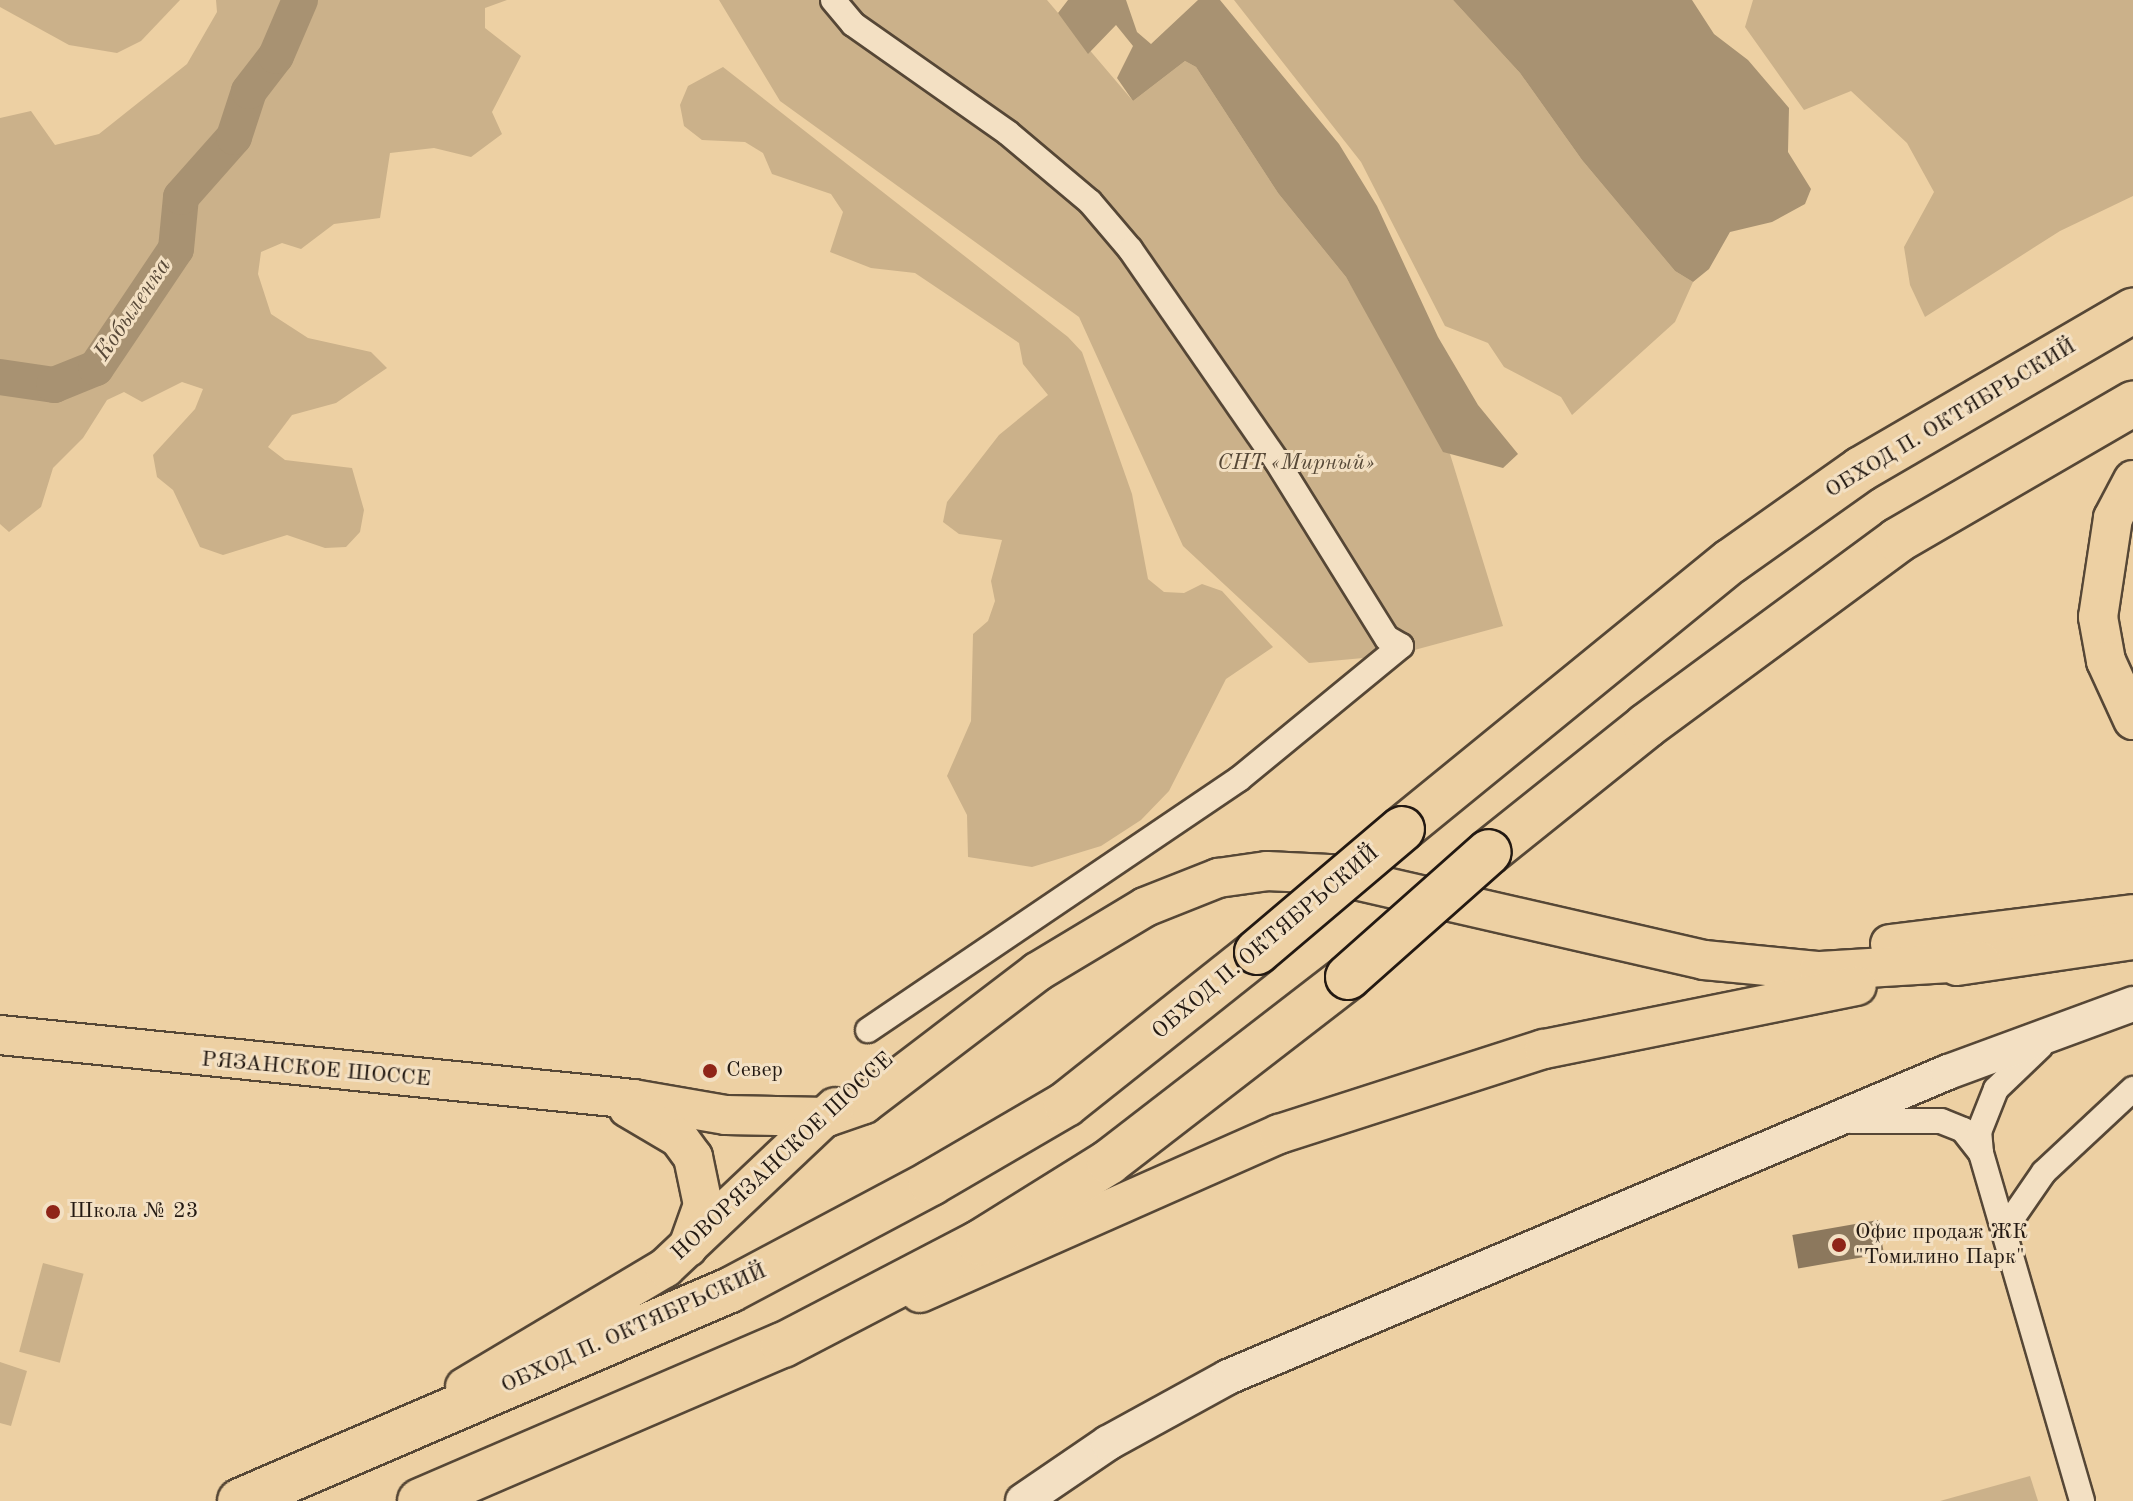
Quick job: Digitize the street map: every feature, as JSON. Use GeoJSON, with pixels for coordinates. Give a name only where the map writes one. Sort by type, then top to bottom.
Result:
{"type":"FeatureCollection","features":[{"type":"Feature","properties":{"kind":"highway","name":"ОБХОД П. ОКТЯБРЬСКИЙ"},"geometry":{"type":"LineString","coordinates":[[329,1459],[730,1290],[931,1183],[1066,1104],[1257,952],[1402,829],[1731,561],[1861,469],[2133,311]]}},
{"type":"Feature","properties":{"kind":"highway"},"geometry":{"type":"LineString","coordinates":[[420,1501],[688,1383],[783,1345],[979,1243],[1109,1162],[1348,977],[1489,852],[1646,726],[1779,626],[1898,540],[2133,404]]}},
{"type":"Feature","properties":{"kind":"highway","name":"НОВОРЯЗАНСКОЕ ШОССЕ"},"geometry":{"type":"LineString","coordinates":[[240,1501],[329,1459]]}},
{"type":"Feature","properties":{"kind":"main road"},"geometry":{"type":"LineString","coordinates":[[2133,480],[2113,518],[2098,617],[2106,661],[2133,720]]}},
{"type":"Feature","properties":{"kind":"main road","name":"НОВОРЯЗАНСКОЕ ШОССЕ"},"geometry":{"type":"LineString","coordinates":[[329,1459],[633,1289],[688,1247],[827,1117],[861,1077],[1024,955],[1131,889],[1216,856],[1272,848],[1333,851],[1646,928],[1749,944],[1875,946],[2128,932]]}},
{"type":"Feature","properties":{"kind":"main road"},"geometry":{"type":"LineString","coordinates":[[827,1117],[864,1104],[1037,972],[1145,907],[1218,878],[1267,871],[1329,874],[1704,960],[1819,971],[1981,961]]}},
{"type":"Feature","properties":{"kind":"main road"},"geometry":{"type":"LineString","coordinates":[[783,1345],[930,1290],[1293,1129],[1544,1049],[2128,932]]}},
{"type":"Feature","properties":{"kind":"main road"},"geometry":{"type":"LineString","coordinates":[[1023,1501],[1108,1443],[1228,1377],[1825,1124],[2133,1004]]}},
{"type":"Feature","properties":{"kind":"main road","name":"РЯЗАНСКОЕ ШОССЕ"},"geometry":{"type":"LineString","coordinates":[[0,1035],[633,1099],[726,1115],[827,1117]]}},
{"type":"Feature","properties":{"kind":"main road","name":"РЯЗАНСКОЕ ШОССЕ"},"geometry":{"type":"LineString","coordinates":[[633,1099],[790,1092],[861,1077]]}},
{"type":"Feature","properties":{"kind":"main road"},"geometry":{"type":"LineString","coordinates":[[571,1094],[625,1107],[679,1138],[701,1179],[703,1205],[688,1247]]}},
{"type":"Feature","properties":{"kind":"street"},"geometry":{"type":"LineString","coordinates":[[833,0],[853,24],[1008,133],[1090,202],[1130,249],[1276,460],[1387,638],[1401,646],[1239,779],[868,1030]]}},
{"type":"Feature","properties":{"kind":"street"},"geometry":{"type":"LineString","coordinates":[[2080,1024],[2022,1057],[1996,1089],[1979,1132],[1981,1153],[2082,1501]]}},
{"type":"Feature","properties":{"kind":"street"},"geometry":{"type":"LineString","coordinates":[[2004,1230],[2044,1172],[2133,1089]]}},
{"type":"Feature","properties":{"kind":"street"},"geometry":{"type":"LineString","coordinates":[[1825,1124],[1911,1117],[1941,1121],[1963,1130],[1981,1153]]}},
{"type":"Feature","properties":{"kind":"green space"},"geometry":{"type":"Polygon","coordinates":[[[0,0],[180,0],[141,41],[117,53],[69,45],[0,7],[0,0]]]}},
{"type":"Feature","properties":{"kind":"green space"},"geometry":{"type":"Polygon","coordinates":[[[216,0],[507,0],[485,8],[485,28],[521,56],[492,112],[502,134],[471,157],[434,148],[390,153],[380,218],[334,224],[301,249],[282,243],[261,252],[258,274],[271,314],[308,338],[371,352],[387,368],[336,403],[292,415],[268,447],[285,460],[352,468],[364,510],[360,532],[346,547],[325,548],[287,535],[223,555],[200,547],[173,490],[157,477],[153,455],[195,409],[203,389],[182,382],[142,402],[124,392],[107,400],[83,438],[53,468],[41,507],[9,532],[0,524],[0,118],[31,111],[55,145],[99,134],[187,64],[217,12],[216,0]]]}},
{"type":"Feature","properties":{"kind":"green space","name":"СНТ «Мирный»"},"geometry":{"type":"Polygon","coordinates":[[[719,0],[1047,0],[1133,101],[1185,61],[1196,67],[1278,193],[1346,277],[1450,454],[1503,626],[1396,655],[1309,663],[1183,546],[1079,317],[780,101],[719,0]]]}},
{"type":"Feature","properties":{"kind":"green space"},"geometry":{"type":"Polygon","coordinates":[[[1234,0],[1453,0],[1520,73],[1582,160],[1675,271],[1693,282],[1675,322],[1572,415],[1561,397],[1504,367],[1488,343],[1445,326],[1361,162],[1234,0]]]}},
{"type":"Feature","properties":{"kind":"green space"},"geometry":{"type":"Polygon","coordinates":[[[1753,0],[2133,0],[2133,196],[2060,231],[1925,317],[1910,285],[1904,247],[1934,192],[1907,143],[1851,91],[1804,110],[1745,27],[1753,0]]]}},
{"type":"Feature","properties":{"kind":"green space"},"geometry":{"type":"Polygon","coordinates":[[[723,67],[1068,337],[1082,352],[1132,494],[1148,579],[1164,592],[1184,593],[1202,584],[1222,591],[1273,647],[1226,679],[1169,791],[1141,820],[1101,846],[1032,867],[968,857],[967,815],[947,776],[971,721],[973,634],[988,621],[995,601],[991,581],[1002,540],[959,534],[943,522],[947,502],[999,435],[1048,395],[1023,364],[1019,343],[915,273],[871,268],[830,252],[843,212],[831,194],[772,174],[763,153],[745,142],[702,140],[684,126],[680,105],[688,86],[723,67]]]}},
{"type":"Feature","properties":{"kind":"green space"},"geometry":{"type":"Polygon","coordinates":[[[43,1263],[84,1274],[60,1363],[19,1352],[43,1263]]]}},
{"type":"Feature","properties":{"kind":"green space"},"geometry":{"type":"Polygon","coordinates":[[[0,1362],[27,1371],[11,1426],[0,1423],[0,1362]]]}},
{"type":"Feature","properties":{"kind":"green space"},"geometry":{"type":"Polygon","coordinates":[[[2030,1476],[2038,1501],[1940,1501],[2030,1476]]]}},
{"type":"Feature","properties":{"kind":"shaded area"},"geometry":{"type":"Polygon","coordinates":[[[1068,0],[1126,0],[1137,32],[1151,44],[1198,0],[1220,0],[1339,144],[1377,206],[1438,337],[1478,405],[1518,454],[1503,468],[1443,452],[1346,277],[1278,193],[1196,67],[1185,61],[1133,101],[1117,78],[1133,46],[1116,25],[1088,54],[1058,13],[1068,0]]]}},
{"type":"Feature","properties":{"kind":"shaded area"},"geometry":{"type":"Polygon","coordinates":[[[1453,0],[1692,0],[1714,34],[1748,60],[1789,108],[1788,152],[1811,189],[1805,204],[1772,222],[1730,232],[1709,269],[1693,282],[1675,271],[1582,160],[1520,73],[1453,0]]]}},
{"type":"Feature","properties":{"kind":"building","name":"Офис продаж ЖК \"Томилино Парк\""},"geometry":{"type":"Polygon","coordinates":[[[1878,1220],[1884,1253],[1798,1269],[1792,1235],[1878,1220]]]}},
{"type":"Feature","properties":{"kind":"waterway","name":"Кобыленка"},"geometry":{"type":"LineString","coordinates":[[0,377],[54,385],[96,368],[176,249],[181,197],[234,137],[249,91],[276,56],[300,0]]}},
{"type":"Feature","properties":{"kind":"place","name":"Север"},"geometry":{"type":"Point","coordinates":[710,1071]}},
{"type":"Feature","properties":{"kind":"place","name":"Школа № 23"},"geometry":{"type":"Point","coordinates":[53,1212]}},
{"type":"Feature","properties":{"kind":"place","name":"Офис продаж ЖК \"Томилино Парк\""},"geometry":{"type":"Point","coordinates":[1839,1245]}}]}
